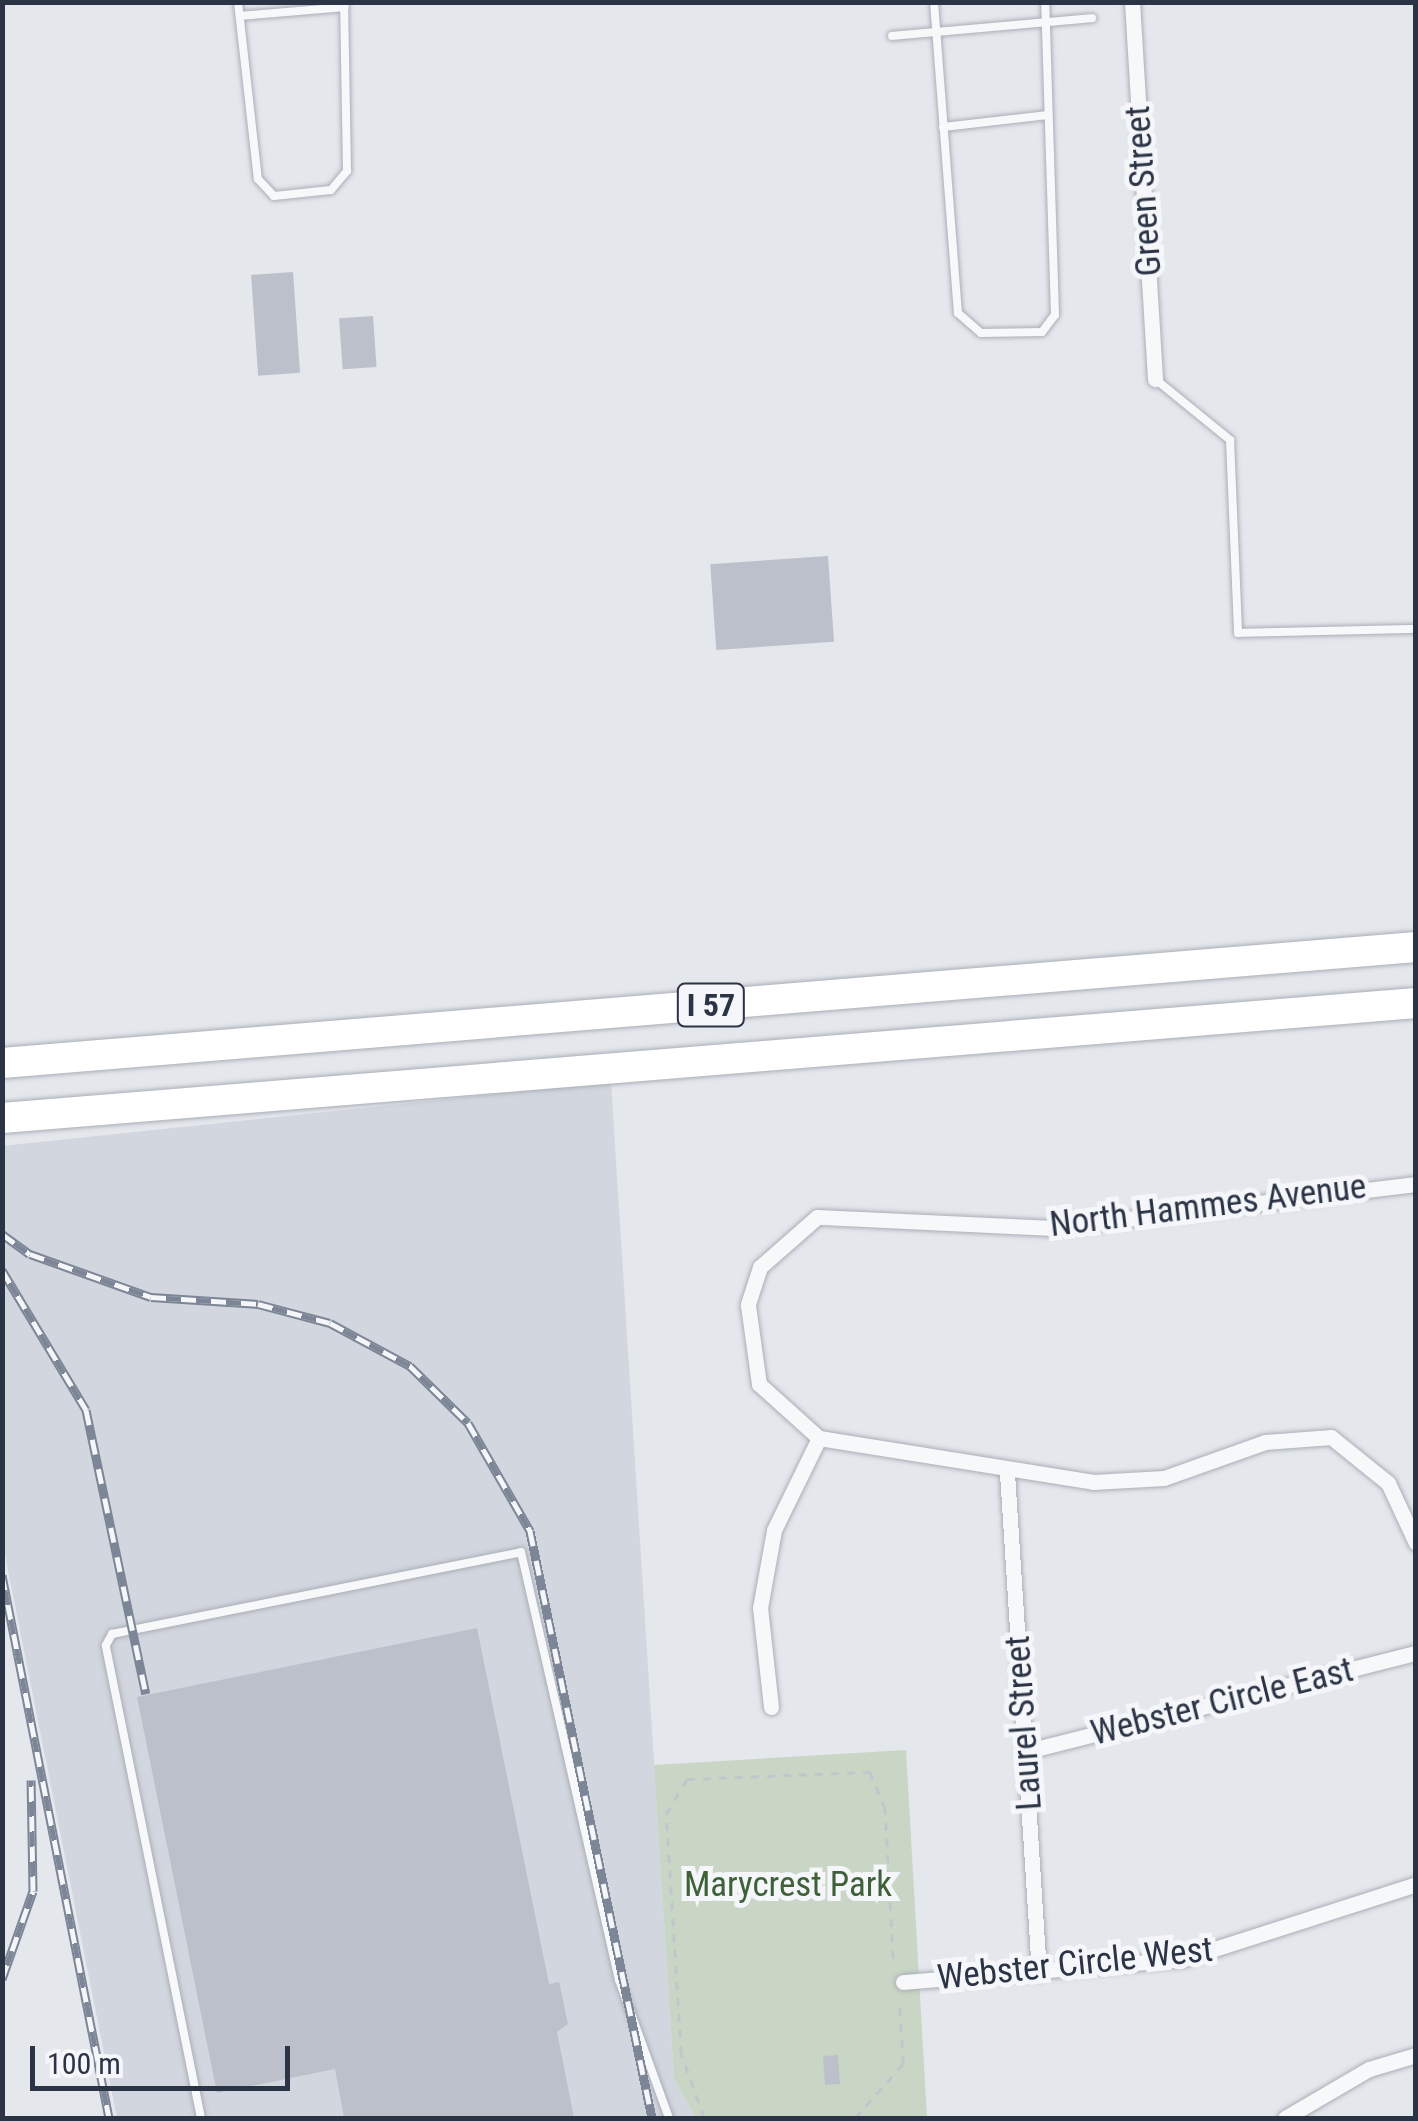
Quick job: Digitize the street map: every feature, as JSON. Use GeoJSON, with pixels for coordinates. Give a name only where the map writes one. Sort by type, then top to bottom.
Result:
{"type":"FeatureCollection","features":[{"type":"Feature","properties":{"kind":"highway","name":"I 57"},"geometry":{"type":"LineString","coordinates":[[5,1062],[1416,948]]}},
{"type":"Feature","properties":{"kind":"highway","name":"I 57"},"geometry":{"type":"LineString","coordinates":[[12,1117],[1416,1003]]}},
{"type":"Feature","properties":{"kind":"street","name":"Green Street"},"geometry":{"type":"LineString","coordinates":[[1132,2],[1156,379]]}},
{"type":"Feature","properties":{"kind":"street","name":"North Hammes Avenue"},"geometry":{"type":"LineString","coordinates":[[819,1438],[759,1384],[748,1305],[760,1267],[817,1217],[1054,1228],[1416,1184]]}},
{"type":"Feature","properties":{"kind":"street"},"geometry":{"type":"LineString","coordinates":[[771,1707],[760,1608],[790,1489],[819,1438],[1007,1472],[1164,1478],[1265,1442],[1331,1437],[1388,1482],[1416,1543]]}},
{"type":"Feature","properties":{"kind":"street","name":"Laurel Street"},"geometry":{"type":"LineString","coordinates":[[1007,1472],[1040,1972]]}},
{"type":"Feature","properties":{"kind":"street","name":"Webster Circle East"},"geometry":{"type":"LineString","coordinates":[[1028,1751],[1416,1654]]}},
{"type":"Feature","properties":{"kind":"street","name":"Webster Circle West"},"geometry":{"type":"LineString","coordinates":[[899,1986],[1182,1959],[1416,1884]]}},
{"type":"Feature","properties":{"kind":"street"},"geometry":{"type":"LineString","coordinates":[[1285,2118],[1369,2069],[1416,2055]]}},
{"type":"Feature","properties":{"kind":"lane"},"geometry":{"type":"LineString","coordinates":[[238,2],[258,179],[274,196],[331,190],[346,171],[345,5],[240,16]]}},
{"type":"Feature","properties":{"kind":"lane"},"geometry":{"type":"LineString","coordinates":[[934,2],[958,313],[981,333],[1042,332],[1055,315],[1044,2]]}},
{"type":"Feature","properties":{"kind":"lane"},"geometry":{"type":"LineString","coordinates":[[892,36],[1092,18]]}},
{"type":"Feature","properties":{"kind":"lane"},"geometry":{"type":"LineString","coordinates":[[943,127],[1048,115]]}},
{"type":"Feature","properties":{"kind":"lane"},"geometry":{"type":"LineString","coordinates":[[1156,379],[1230,440],[1238,633],[1416,628]]}},
{"type":"Feature","properties":{"kind":"lane"},"geometry":{"type":"LineString","coordinates":[[201,2118],[106,1645],[112,1634],[521,1552],[618,1980],[669,2118]]}},
{"type":"Feature","properties":{"kind":"path"},"geometry":{"type":"LineString","coordinates":[[704,2118],[680,2054],[666,1814],[687,1779],[870,1772],[886,1806],[903,2064],[855,2118]]}},
{"type":"Feature","properties":{"kind":"shaded area"},"geometry":{"type":"Polygon","coordinates":[[[611,1082],[674,2079],[696,2118],[117,2118],[3,1545],[2,1146],[611,1082]]]}},
{"type":"Feature","properties":{"kind":"green space","name":"Marycrest Park"},"geometry":{"type":"Polygon","coordinates":[[[906,1750],[927,2118],[696,2118],[674,2079],[654,1765],[906,1750]]]}},
{"type":"Feature","properties":{"kind":"building"},"geometry":{"type":"Polygon","coordinates":[[[293,272],[300,373],[258,376],[251,275],[293,272]]]}},
{"type":"Feature","properties":{"kind":"building"},"geometry":{"type":"Polygon","coordinates":[[[373,316],[377,367],[343,369],[339,318],[373,316]]]}},
{"type":"Feature","properties":{"kind":"building"},"geometry":{"type":"Polygon","coordinates":[[[828,556],[834,642],[716,650],[710,564],[828,556]]]}},
{"type":"Feature","properties":{"kind":"building"},"geometry":{"type":"Polygon","coordinates":[[[477,1628],[549,1984],[559,1982],[568,2024],[557,2032],[574,2118],[344,2118],[335,2069],[217,2093],[137,1697],[477,1628]]]}},
{"type":"Feature","properties":{"kind":"building"},"geometry":{"type":"Polygon","coordinates":[[[838,2055],[840,2084],[825,2085],[823,2056],[838,2055]]]}},
{"type":"Feature","properties":{"kind":"railway"},"geometry":{"type":"LineString","coordinates":[[2,1234],[30,1254],[151,1297],[258,1304],[330,1323],[410,1366],[468,1423],[530,1531],[652,2118]]}},
{"type":"Feature","properties":{"kind":"railway"},"geometry":{"type":"LineString","coordinates":[[2,1270],[86,1410],[146,1694]]}},
{"type":"Feature","properties":{"kind":"railway"},"geometry":{"type":"LineString","coordinates":[[2,1575],[109,2118]]}},
{"type":"Feature","properties":{"kind":"railway"},"geometry":{"type":"LineString","coordinates":[[2,1979],[33,1891],[31,1780]]}}]}
